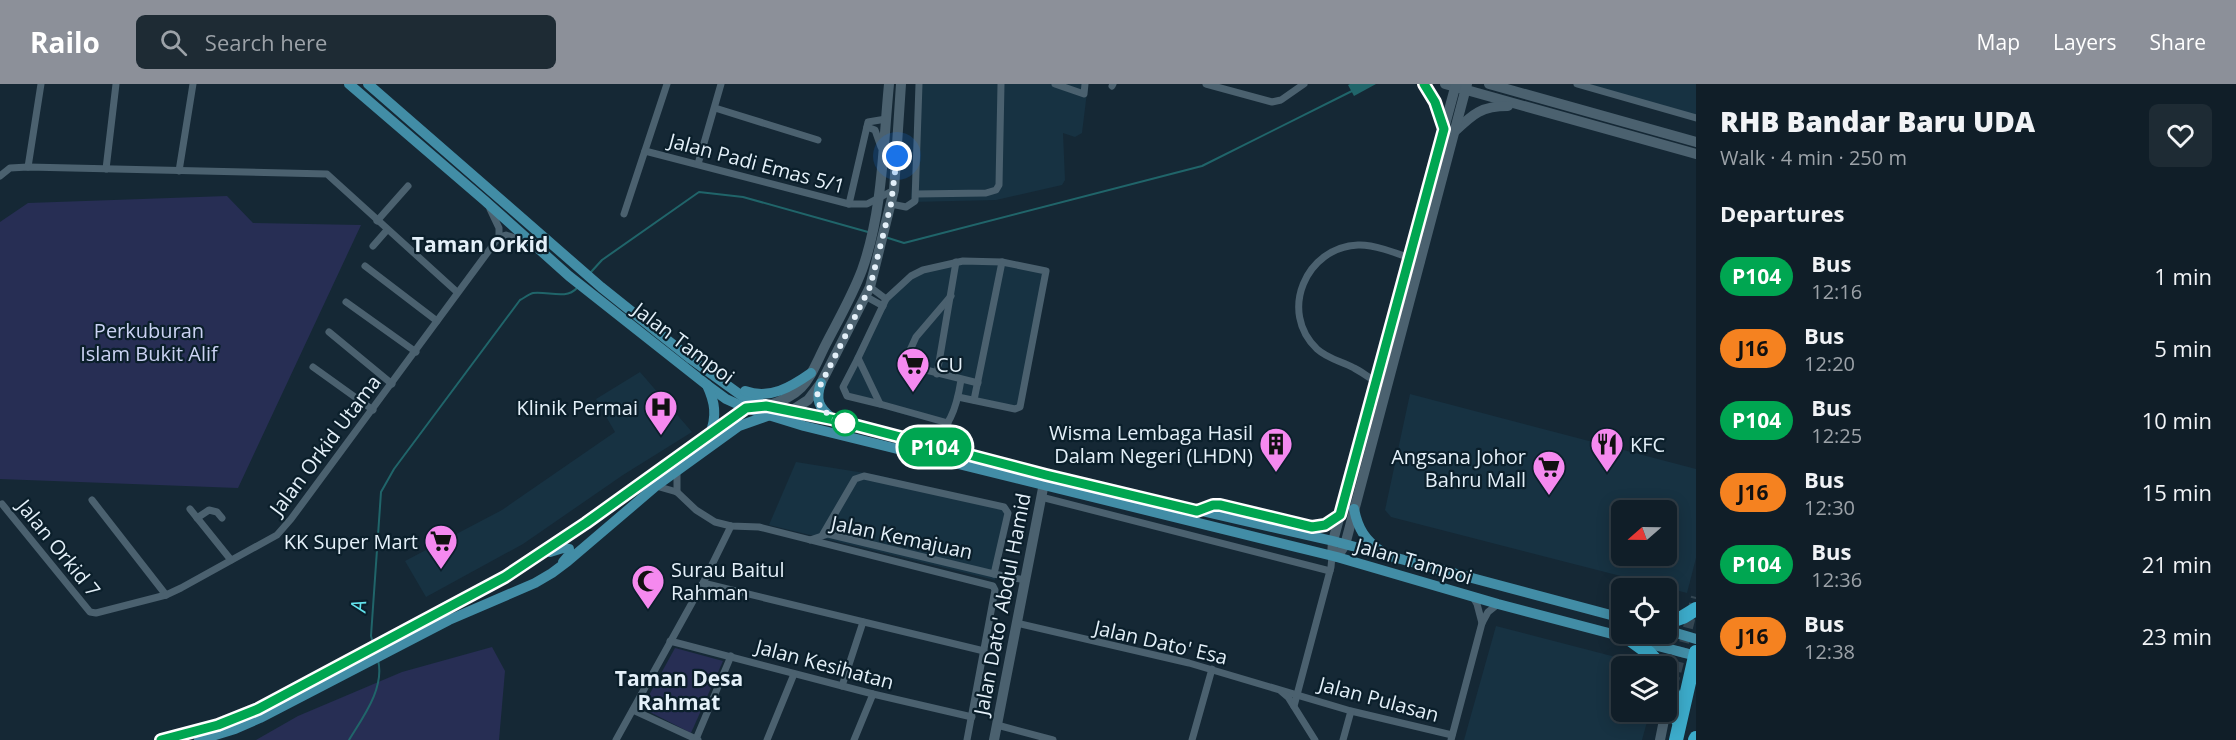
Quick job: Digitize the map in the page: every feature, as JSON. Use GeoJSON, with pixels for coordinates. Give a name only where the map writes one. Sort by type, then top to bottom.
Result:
{"type":"FeatureCollection","features":[{"type":"Feature","properties":{"kind":"highway"},"geometry":{"type":"LineString","coordinates":[[1677,619],[1696,609]]}},
{"type":"Feature","properties":{"kind":"highway"},"geometry":{"type":"LineString","coordinates":[[1636,644],[1652,656]]}},
{"type":"Feature","properties":{"kind":"highway"},"geometry":{"type":"LineString","coordinates":[[1676,739],[1696,654]]}},
{"type":"Feature","properties":{"kind":"highway"},"geometry":{"type":"LineString","coordinates":[[1676,722],[1676,739]]}},
{"type":"Feature","properties":{"kind":"main road","name":"Jalan Tampoi"},"geometry":{"type":"LineString","coordinates":[[349,84],[568,276],[707,385],[726,399],[746,408],[767,411]]}},
{"type":"Feature","properties":{"kind":"main road","name":"Jalan Tampoi"},"geometry":{"type":"LineString","coordinates":[[368,84],[578,267],[691,359],[734,392],[767,411],[797,424],[1044,480],[1333,541],[1611,615]]}},
{"type":"Feature","properties":{"kind":"main road"},"geometry":{"type":"LineString","coordinates":[[691,359],[708,366],[733,385],[756,394],[774,393],[790,387],[810,373]]}},
{"type":"Feature","properties":{"kind":"main road"},"geometry":{"type":"LineString","coordinates":[[821,383],[817,392],[820,407],[835,420]]}},
{"type":"Feature","properties":{"kind":"main road"},"geometry":{"type":"LineString","coordinates":[[707,385],[714,405],[715,420],[710,434]]}},
{"type":"Feature","properties":{"kind":"main road"},"geometry":{"type":"LineString","coordinates":[[161,740],[218,725],[258,709],[482,590],[540,555],[746,408]]}},
{"type":"Feature","properties":{"kind":"main road"},"geometry":{"type":"LineString","coordinates":[[199,740],[235,729],[260,718],[449,620],[552,573],[656,486],[739,426],[767,411],[791,411]]}},
{"type":"Feature","properties":{"kind":"main road","name":"Jalan Tampoi"},"geometry":{"type":"LineString","coordinates":[[791,411],[918,442],[1332,563],[1611,632]]}},
{"type":"Feature","properties":{"kind":"main road"},"geometry":{"type":"LineString","coordinates":[[726,436],[754,426],[797,424]]}},
{"type":"Feature","properties":{"kind":"main road"},"geometry":{"type":"LineString","coordinates":[[1197,511],[1220,505],[1312,527],[1325,525],[1340,515]]}},
{"type":"Feature","properties":{"kind":"main road"},"geometry":{"type":"LineString","coordinates":[[1354,509],[1361,533],[1374,547],[1390,558]]}},
{"type":"Feature","properties":{"kind":"main road"},"geometry":{"type":"LineString","coordinates":[[540,555],[564,548],[569,549],[567,558],[552,573]]}},
{"type":"Feature","properties":{"kind":"main road"},"geometry":{"type":"LineString","coordinates":[[1677,633],[1696,639]]}},
{"type":"Feature","properties":{"kind":"main road","name":"Jalan Tampoi"},"geometry":{"type":"LineString","coordinates":[[1657,644],[1696,654]]}},
{"type":"Feature","properties":{"kind":"street"},"geometry":{"type":"LineString","coordinates":[[28,167],[40,84]]}},
{"type":"Feature","properties":{"kind":"street"},"geometry":{"type":"LineString","coordinates":[[106,169],[116,84]]}},
{"type":"Feature","properties":{"kind":"street"},"geometry":{"type":"LineString","coordinates":[[179,171],[193,84]]}},
{"type":"Feature","properties":{"kind":"street"},"geometry":{"type":"LineString","coordinates":[[624,214],[666,84]]}},
{"type":"Feature","properties":{"kind":"street"},"geometry":{"type":"LineString","coordinates":[[699,164],[721,84]]}},
{"type":"Feature","properties":{"kind":"street"},"geometry":{"type":"LineString","coordinates":[[880,225],[878,199],[889,84]]}},
{"type":"Feature","properties":{"kind":"street"},"geometry":{"type":"LineString","coordinates":[[791,411],[808,400],[821,383],[867,291],[873,251],[880,225],[891,204],[894,190],[901,84]]}},
{"type":"Feature","properties":{"kind":"street"},"geometry":{"type":"LineString","coordinates":[[891,204],[906,207],[912,205],[916,194],[918,84]]}},
{"type":"Feature","properties":{"kind":"street"},"geometry":{"type":"LineString","coordinates":[[916,194],[986,193],[996,190],[999,185],[1001,84]]}},
{"type":"Feature","properties":{"kind":"street"},"geometry":{"type":"LineString","coordinates":[[1055,84],[1084,94],[1085,84]]}},
{"type":"Feature","properties":{"kind":"street"},"geometry":{"type":"LineString","coordinates":[[1068,89],[1076,84]]}},
{"type":"Feature","properties":{"kind":"street"},"geometry":{"type":"LineString","coordinates":[[1206,84],[1272,102],[1281,100],[1304,84]]}},
{"type":"Feature","properties":{"kind":"street"},"geometry":{"type":"LineString","coordinates":[[1424,84],[1449,130]]}},
{"type":"Feature","properties":{"kind":"street"},"geometry":{"type":"LineString","coordinates":[[1577,84],[1696,118]]}},
{"type":"Feature","properties":{"kind":"street"},"geometry":{"type":"LineString","coordinates":[[1494,85],[1696,142]]}},
{"type":"Feature","properties":{"kind":"street"},"geometry":{"type":"LineString","coordinates":[[1332,563],[1345,545],[1388,386],[1415,260],[1449,130],[1458,86],[1517,105],[1696,154]]}},
{"type":"Feature","properties":{"kind":"street"},"geometry":{"type":"LineString","coordinates":[[1449,130],[1484,108],[1517,105]]}},
{"type":"Feature","properties":{"kind":"street"},"geometry":{"type":"LineString","coordinates":[[714,108],[818,140]]}},
{"type":"Feature","properties":{"kind":"street"},"geometry":{"type":"LineString","coordinates":[[867,124],[886,119]]}},
{"type":"Feature","properties":{"kind":"street"},"geometry":{"type":"LineString","coordinates":[[867,124],[875,129],[883,155]]}},
{"type":"Feature","properties":{"kind":"street"},"geometry":{"type":"LineString","coordinates":[[849,204],[867,124]]}},
{"type":"Feature","properties":{"kind":"street","name":"Jalan Padi Emas 5/1"},"geometry":{"type":"LineString","coordinates":[[645,151],[849,204],[867,204],[894,190]]}},
{"type":"Feature","properties":{"kind":"street"},"geometry":{"type":"LineString","coordinates":[[0,176],[10,168],[28,167],[327,174],[457,292]]}},
{"type":"Feature","properties":{"kind":"street"},"geometry":{"type":"LineString","coordinates":[[377,221],[408,186]]}},
{"type":"Feature","properties":{"kind":"street"},"geometry":{"type":"LineString","coordinates":[[484,200],[496,220],[499,237],[506,235],[535,245]]}},
{"type":"Feature","properties":{"kind":"street"},"geometry":{"type":"LineString","coordinates":[[374,246],[387,230]]}},
{"type":"Feature","properties":{"kind":"street","name":"Jalan Orkid Utama"},"geometry":{"type":"LineString","coordinates":[[90,612],[96,613],[166,595],[277,535],[373,410],[499,237]]}},
{"type":"Feature","properties":{"kind":"street"},"geometry":{"type":"LineString","coordinates":[[1388,386],[1323,354],[1309,340],[1299,320],[1298,305],[1301,291],[1305,278],[1317,264],[1341,248],[1360,244],[1415,260]]}},
{"type":"Feature","properties":{"kind":"street"},"geometry":{"type":"LineString","coordinates":[[767,411],[801,390],[873,251]]}},
{"type":"Feature","properties":{"kind":"street"},"geometry":{"type":"LineString","coordinates":[[1294,706],[1332,563],[1333,541],[1376,382],[1415,260]]}},
{"type":"Feature","properties":{"kind":"street"},"geometry":{"type":"LineString","coordinates":[[937,374],[956,262]]}},
{"type":"Feature","properties":{"kind":"street"},"geometry":{"type":"LineString","coordinates":[[948,423],[847,396],[844,392],[843,387],[885,302],[911,276],[923,270],[956,262],[1002,262],[1046,271],[1020,407],[1015,409],[958,397]]}},
{"type":"Feature","properties":{"kind":"street"},"geometry":{"type":"LineString","coordinates":[[974,400],[1002,262]]}},
{"type":"Feature","properties":{"kind":"street"},"geometry":{"type":"LineString","coordinates":[[364,266],[437,321]]}},
{"type":"Feature","properties":{"kind":"street"},"geometry":{"type":"LineString","coordinates":[[867,291],[885,302]]}},
{"type":"Feature","properties":{"kind":"street"},"geometry":{"type":"LineString","coordinates":[[951,296],[916,337],[906,359],[910,366],[978,383]]}},
{"type":"Feature","properties":{"kind":"street"},"geometry":{"type":"LineString","coordinates":[[346,302],[416,352]]}},
{"type":"Feature","properties":{"kind":"street"},"geometry":{"type":"LineString","coordinates":[[329,332],[392,384]]}},
{"type":"Feature","properties":{"kind":"street"},"geometry":{"type":"LineString","coordinates":[[858,358],[880,404]]}},
{"type":"Feature","properties":{"kind":"street"},"geometry":{"type":"LineString","coordinates":[[313,367],[373,410]]}},
{"type":"Feature","properties":{"kind":"street"},"geometry":{"type":"LineString","coordinates":[[918,442],[939,435],[948,423],[958,397],[961,380]]}},
{"type":"Feature","properties":{"kind":"street"},"geometry":{"type":"LineString","coordinates":[[677,471],[677,492]]}},
{"type":"Feature","properties":{"kind":"street"},"geometry":{"type":"LineString","coordinates":[[823,534],[855,479],[864,476],[1004,507],[1008,513],[994,574]]}},
{"type":"Feature","properties":{"kind":"street","name":"Jalan Dato' Abdul Hamid"},"geometry":{"type":"LineString","coordinates":[[994,740],[1044,480]]}},
{"type":"Feature","properties":{"kind":"street","name":"Jalan Kemajuan"},"geometry":{"type":"LineString","coordinates":[[656,486],[677,492],[705,517],[731,526],[759,527],[810,540],[823,534],[1024,580]]}},
{"type":"Feature","properties":{"kind":"street"},"geometry":{"type":"LineString","coordinates":[[1041,497],[1332,563]]}},
{"type":"Feature","properties":{"kind":"street"},"geometry":{"type":"LineString","coordinates":[[92,500],[166,595]]}},
{"type":"Feature","properties":{"kind":"street","name":"Jalan Orkid 7"},"geometry":{"type":"LineString","coordinates":[[2,504],[90,612]]}},
{"type":"Feature","properties":{"kind":"street"},"geometry":{"type":"LineString","coordinates":[[189,509],[231,560]]}},
{"type":"Feature","properties":{"kind":"street"},"geometry":{"type":"LineString","coordinates":[[196,518],[209,510],[217,512],[222,518]]}},
{"type":"Feature","properties":{"kind":"street"},"geometry":{"type":"LineString","coordinates":[[616,740],[703,583],[731,526]]}},
{"type":"Feature","properties":{"kind":"street"},"geometry":{"type":"LineString","coordinates":[[810,540],[993,586],[995,590],[968,740]]}},
{"type":"Feature","properties":{"kind":"street"},"geometry":{"type":"LineString","coordinates":[[703,583],[984,651]]}},
{"type":"Feature","properties":{"kind":"street"},"geometry":{"type":"LineString","coordinates":[[1473,597],[1482,623]]}},
{"type":"Feature","properties":{"kind":"street"},"geometry":{"type":"LineString","coordinates":[[1452,737],[1482,623],[1488,612],[1498,604]]}},
{"type":"Feature","properties":{"kind":"street"},"geometry":{"type":"LineString","coordinates":[[842,686],[863,622]]}},
{"type":"Feature","properties":{"kind":"street","name":"Jalan Dato' Esa"},"geometry":{"type":"LineString","coordinates":[[1016,623],[1212,669],[1298,694]]}},
{"type":"Feature","properties":{"kind":"street","name":"Jalan Kesihatan"},"geometry":{"type":"LineString","coordinates":[[670,641],[873,694],[972,717]]}},
{"type":"Feature","properties":{"kind":"street"},"geometry":{"type":"LineString","coordinates":[[633,710],[697,739],[731,656]]}},
{"type":"Feature","properties":{"kind":"street"},"geometry":{"type":"LineString","coordinates":[[1192,740],[1212,669]]}},
{"type":"Feature","properties":{"kind":"street"},"geometry":{"type":"LineString","coordinates":[[767,740],[795,674]]}},
{"type":"Feature","properties":{"kind":"street"},"geometry":{"type":"LineString","coordinates":[[1278,689],[1288,697],[1315,740]]}},
{"type":"Feature","properties":{"kind":"street"},"geometry":{"type":"LineString","coordinates":[[854,740],[873,694]]}},
{"type":"Feature","properties":{"kind":"street","name":"Jalan Pulasan"},"geometry":{"type":"LineString","coordinates":[[1298,694],[1351,711],[1452,737]]}},
{"type":"Feature","properties":{"kind":"street"},"geometry":{"type":"LineString","coordinates":[[1343,740],[1351,711]]}},
{"type":"Feature","properties":{"kind":"street"},"geometry":{"type":"LineString","coordinates":[[1660,740],[1664,722]]}},
{"type":"Feature","properties":{"kind":"street"},"geometry":{"type":"LineString","coordinates":[[997,725],[1053,740]]}},
{"type":"Feature","properties":{"kind":"shaded area"},"geometry":{"type":"Polygon","coordinates":[[[916,84],[1088,84],[1082,133],[1075,137],[1063,133],[1065,180],[1062,185],[996,200],[911,202],[916,84]]]}},
{"type":"Feature","properties":{"kind":"shaded area"},"geometry":{"type":"Polygon","coordinates":[[[1376,84],[1354,96],[1348,85],[1376,84]]]}},
{"type":"Feature","properties":{"kind":"shaded area"},"geometry":{"type":"Polygon","coordinates":[[[1574,84],[1696,84],[1696,121],[1574,84]]]}},
{"type":"Feature","properties":{"kind":"shaded area"},"geometry":{"type":"Polygon","coordinates":[[[1003,259],[1047,268],[1022,409],[961,400],[949,427],[846,398],[843,395],[840,386],[879,307],[922,267],[1003,259]]]}},
{"type":"Feature","properties":{"kind":"shaded area"},"geometry":{"type":"Polygon","coordinates":[[[640,372],[692,432],[623,475],[523,544],[426,597],[405,561],[502,510],[615,432],[596,399],[640,372]]]}},
{"type":"Feature","properties":{"kind":"shaded area","name":"Angsana Johor Bahru Mall"},"geometry":{"type":"Polygon","coordinates":[[[1410,394],[1696,469],[1696,558],[1687,593],[1677,590],[1677,578],[1629,578],[1391,517],[1385,510],[1410,394]]]}},
{"type":"Feature","properties":{"kind":"shaded area"},"geometry":{"type":"Polygon","coordinates":[[[796,462],[877,475],[1008,506],[1010,512],[995,580],[769,525],[796,462]]]}},
{"type":"Feature","properties":{"kind":"shaded area"},"geometry":{"type":"Polygon","coordinates":[[[1496,626],[1612,656],[1611,722],[1647,722],[1642,740],[1464,740],[1496,626]]]}},
{"type":"Feature","properties":{"kind":"green space","name":"Perkuburan Islam Bukit Alif"},"geometry":{"type":"Polygon","coordinates":[[[227,196],[253,223],[361,225],[238,488],[0,479],[0,222],[28,203],[227,196]]]}},
{"type":"Feature","properties":{"kind":"green space"},"geometry":{"type":"Polygon","coordinates":[[[492,647],[505,671],[499,740],[256,740],[298,716],[402,672],[492,647]]]}},
{"type":"Feature","properties":{"kind":"green space"},"geometry":{"type":"Polygon","coordinates":[[[675,648],[723,661],[691,733],[642,708],[675,648]]]}},
{"type":"Feature","properties":{"kind":"waterway"},"geometry":{"type":"LineString","coordinates":[[885,237],[904,243],[1202,166],[1352,91]]}},
{"type":"Feature","properties":{"kind":"waterway"},"geometry":{"type":"LineString","coordinates":[[591,272],[602,260],[699,192],[743,197],[868,232]]}},
{"type":"Feature","properties":{"kind":"waterway"},"geometry":{"type":"LineString","coordinates":[[373,643],[371,636],[381,492],[394,469],[520,300],[533,293],[568,294],[577,288]]}},
{"type":"Feature","properties":{"kind":"waterway","name":"A"},"geometry":{"type":"LineString","coordinates":[[349,740],[376,692],[378,660]]}},
{"type":"Feature","properties":{"kind":"tunnel"},"geometry":{"type":"LineString","coordinates":[[1677,669],[1696,597]]}},
{"type":"Feature","properties":{"kind":"bus line","name":"P104"},"geometry":{"type":"LineString","coordinates":[[161,740],[218,725],[258,709],[505,577],[633,491],[746,408],[766,406],[835,420],[1046,475],[1197,511],[1220,505],[1312,527],[1332,522],[1340,515],[1444,129],[1440,113],[1424,84]]}},
{"type":"Feature","properties":{"kind":"place","name":"CU"},"geometry":{"type":"Point","coordinates":[913,393]}},
{"type":"Feature","properties":{"kind":"place","name":"Klinik Permai"},"geometry":{"type":"Point","coordinates":[661,436]}},
{"type":"Feature","properties":{"kind":"place","name":"Wisma Lembaga Hasil Dalam Negeri (LHDN)"},"geometry":{"type":"Point","coordinates":[1276,473]}},
{"type":"Feature","properties":{"kind":"place","name":"KFC"},"geometry":{"type":"Point","coordinates":[1607,473]}},
{"type":"Feature","properties":{"kind":"place","name":"Angsana Johor Bahru Mall"},"geometry":{"type":"Point","coordinates":[1549,496]}},
{"type":"Feature","properties":{"kind":"place","name":"KK Super Mart"},"geometry":{"type":"Point","coordinates":[441,570]}},
{"type":"Feature","properties":{"kind":"place","name":"Surau Baitul Rahman"},"geometry":{"type":"Point","coordinates":[648,610]}},
{"type":"Feature","properties":{"kind":"district","name":"Taman Orkid"},"geometry":{"type":"Point","coordinates":[480,244]}},
{"type":"Feature","properties":{"kind":"district","name":"Taman Desa Rahmat"},"geometry":{"type":"Point","coordinates":[679,690]}},
{"type":"Feature","properties":{"kind":"route"},"geometry":{"type":"LineString","coordinates":[[845,423],[835,420],[824,412],[820,407],[817,392],[870,287],[894,190],[897,156]]}}]}
